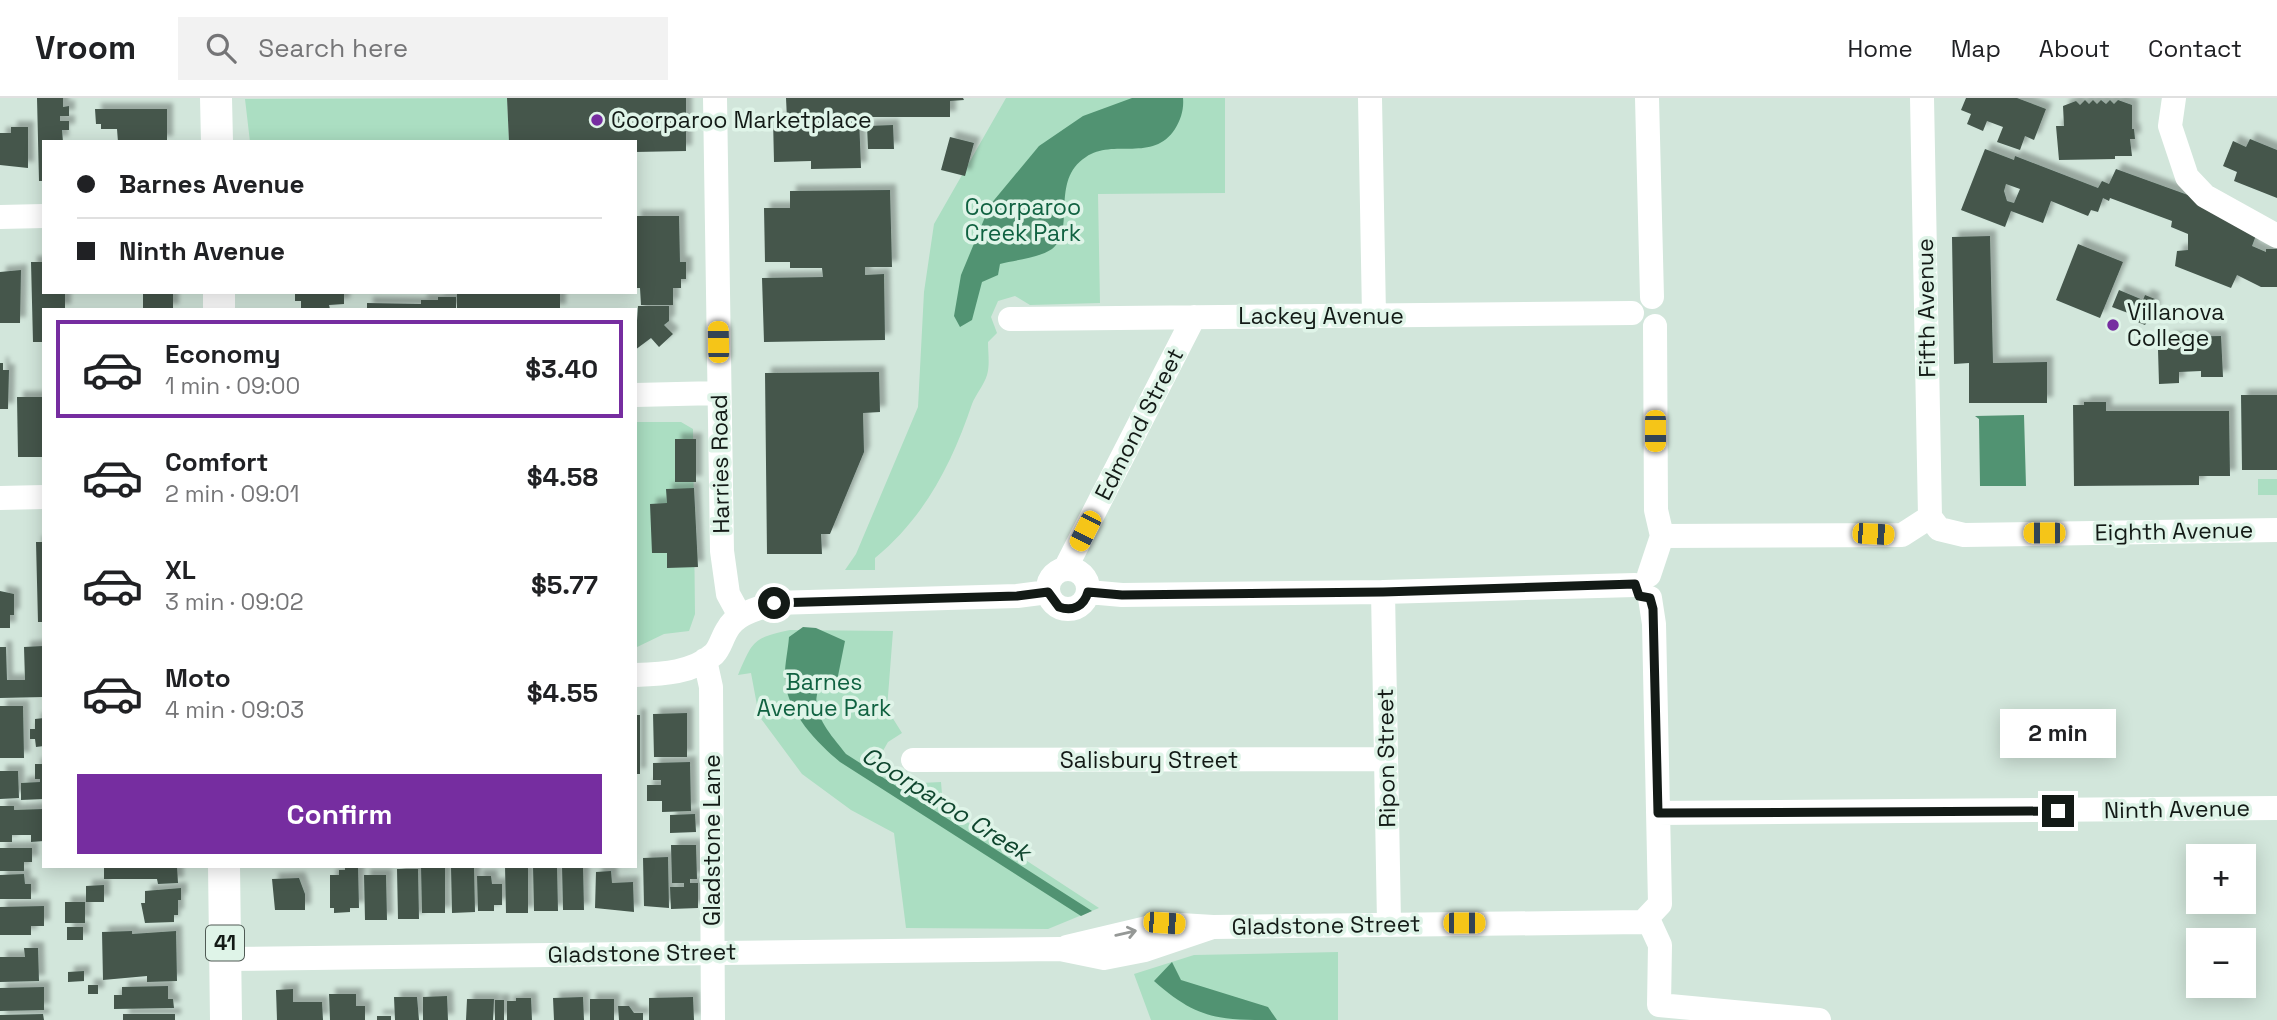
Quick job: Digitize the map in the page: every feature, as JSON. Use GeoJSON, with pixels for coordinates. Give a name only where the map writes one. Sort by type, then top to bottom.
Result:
{"type":"FeatureCollection","features":[{"type":"Feature","properties":{"kind":"main road"},"geometry":{"type":"LineString","coordinates":[[216,98],[216,140]]}},
{"type":"Feature","properties":{"kind":"main road","name":"41"},"geometry":{"type":"LineString","coordinates":[[225,868],[226,1020]]}},
{"type":"Feature","properties":{"kind":"street","name":"Harries Road"},"geometry":{"type":"LineString","coordinates":[[715,98],[719,393],[725,579],[728,594],[740,616]]}},
{"type":"Feature","properties":{"kind":"street"},"geometry":{"type":"LineString","coordinates":[[1370,98],[1374,315]]}},
{"type":"Feature","properties":{"kind":"street"},"geometry":{"type":"LineString","coordinates":[[1647,98],[1652,297],[1663,311],[1654,326],[1656,510],[1662,536],[1645,586],[1654,624],[1660,904],[1648,919],[1660,945],[1659,1005],[1819,1020]]}},
{"type":"Feature","properties":{"kind":"street","name":"Fifth Avenue"},"geometry":{"type":"LineString","coordinates":[[1922,98],[1930,517]]}},
{"type":"Feature","properties":{"kind":"street"},"geometry":{"type":"LineString","coordinates":[[2174,98],[2169,126],[2187,177],[2204,196],[2277,236]]}},
{"type":"Feature","properties":{"kind":"street"},"geometry":{"type":"LineString","coordinates":[[0,217],[42,216]]}},
{"type":"Feature","properties":{"kind":"street"},"geometry":{"type":"LineString","coordinates":[[1652,297],[1636,302],[1632,313],[1643,327],[1654,326]]}},
{"type":"Feature","properties":{"kind":"street","name":"Lackey Avenue"},"geometry":{"type":"LineString","coordinates":[[1010,318],[1632,313]]}},
{"type":"Feature","properties":{"kind":"street","name":"Edmond Street"},"geometry":{"type":"LineString","coordinates":[[1065,569],[1194,317]]}},
{"type":"Feature","properties":{"kind":"street"},"geometry":{"type":"LineString","coordinates":[[637,395],[719,393]]}},
{"type":"Feature","properties":{"kind":"street"},"geometry":{"type":"LineString","coordinates":[[0,498],[42,497]]}},
{"type":"Feature","properties":{"kind":"street"},"geometry":{"type":"LineString","coordinates":[[1662,536],[1902,535],[1930,517]]}},
{"type":"Feature","properties":{"kind":"street","name":"Eighth Avenue"},"geometry":{"type":"LineString","coordinates":[[1930,517],[1939,529],[1964,535],[2277,530]]}},
{"type":"Feature","properties":{"kind":"street"},"geometry":{"type":"LineString","coordinates":[[1065,569],[1082,575],[1088,592],[1083,603],[1071,609],[1059,607],[1048,592],[1050,580],[1065,569]]}},
{"type":"Feature","properties":{"kind":"street"},"geometry":{"type":"LineString","coordinates":[[1088,592],[1122,595],[1645,586]]}},
{"type":"Feature","properties":{"kind":"street"},"geometry":{"type":"LineString","coordinates":[[637,675],[687,669],[705,660],[716,652],[728,627],[740,616],[774,603],[1017,596],[1048,592]]}},
{"type":"Feature","properties":{"kind":"street","name":"Ripon Street"},"geometry":{"type":"LineString","coordinates":[[1383,592],[1389,923]]}},
{"type":"Feature","properties":{"kind":"street","name":"Gladstone Lane"},"geometry":{"type":"LineString","coordinates":[[705,660],[710,678],[713,1020]]}},
{"type":"Feature","properties":{"kind":"street","name":"Salisbury Street"},"geometry":{"type":"LineString","coordinates":[[913,760],[1386,759]]}},
{"type":"Feature","properties":{"kind":"street","name":"Ninth Avenue"},"geometry":{"type":"LineString","coordinates":[[1658,813],[2277,808]]}},
{"type":"Feature","properties":{"kind":"street","name":"Gladstone Street"},"geometry":{"type":"LineString","coordinates":[[225,959],[1059,949],[1164,923],[1213,927],[1389,923],[1634,924],[1648,919]]}},
{"type":"Feature","properties":{"kind":"green space"},"geometry":{"type":"Polygon","coordinates":[[[507,98],[509,140],[250,140],[245,99],[507,98]]]}},
{"type":"Feature","properties":{"kind":"green space","name":"Coorparoo Creek Park"},"geometry":{"type":"Polygon","coordinates":[[[1006,98],[1225,98],[1225,193],[1098,194],[1100,303],[1030,305],[1015,296],[998,301],[991,317],[997,333],[988,342],[987,375],[935,488],[908,525],[875,558],[875,570],[845,570],[856,554],[918,407],[924,292],[934,224],[1006,98]]]}},
{"type":"Feature","properties":{"kind":"green space"},"geometry":{"type":"Polygon","coordinates":[[[637,422],[681,422],[693,429],[695,614],[689,631],[664,634],[637,647],[637,422]]]}},
{"type":"Feature","properties":{"kind":"green space"},"geometry":{"type":"Polygon","coordinates":[[[2258,479],[2277,479],[2277,495],[2258,495],[2258,479]]]}},
{"type":"Feature","properties":{"kind":"green space","name":"Barnes Avenue Park"},"geometry":{"type":"Polygon","coordinates":[[[790,630],[893,631],[887,709],[902,733],[888,742],[880,756],[888,771],[900,784],[941,782],[943,806],[1099,908],[1048,929],[906,928],[894,833],[851,810],[802,774],[759,716],[751,673],[738,675],[747,654],[756,642],[768,635],[790,630]]]}},
{"type":"Feature","properties":{"kind":"green space"},"geometry":{"type":"Polygon","coordinates":[[[1338,952],[1338,1020],[1151,1020],[1134,974],[1194,955],[1338,952]]]}},
{"type":"Feature","properties":{"kind":"shaded area"},"geometry":{"type":"Polygon","coordinates":[[[1132,98],[1183,98],[1182,114],[1175,129],[1156,145],[1108,149],[1086,157],[1075,167],[1066,192],[1063,230],[1059,241],[1052,249],[1040,255],[1000,264],[998,275],[982,282],[972,320],[960,327],[954,316],[961,275],[990,205],[1039,146],[1083,116],[1132,98]]]}},
{"type":"Feature","properties":{"kind":"shaded area"},"geometry":{"type":"Polygon","coordinates":[[[2024,415],[2026,486],[1980,486],[1979,419],[1975,416],[2024,415]]]}},
{"type":"Feature","properties":{"kind":"shaded area"},"geometry":{"type":"Polygon","coordinates":[[[803,627],[816,628],[845,641],[837,681],[818,691],[816,700],[824,725],[846,754],[1092,911],[1081,916],[840,762],[822,746],[798,716],[787,693],[785,681],[789,637],[803,627]]]}},
{"type":"Feature","properties":{"kind":"shaded area"},"geometry":{"type":"Polygon","coordinates":[[[1172,962],[1181,980],[1268,1007],[1277,1020],[1224,1018],[1184,1004],[1154,981],[1172,962]]]}},
{"type":"Feature","properties":{"kind":"building"},"geometry":{"type":"Polygon","coordinates":[[[37,98],[63,98],[63,107],[69,106],[69,116],[60,116],[60,121],[69,121],[69,130],[62,130],[63,140],[42,140],[42,181],[39,181],[37,98]]]}},
{"type":"Feature","properties":{"kind":"building","name":"Coorparoo Marketplace"},"geometry":{"type":"Polygon","coordinates":[[[507,98],[686,98],[686,151],[637,152],[637,140],[509,140],[507,98]]]}},
{"type":"Feature","properties":{"kind":"building"},"geometry":{"type":"Polygon","coordinates":[[[786,98],[964,100],[950,101],[950,117],[859,117],[861,168],[811,169],[811,161],[774,162],[773,119],[787,119],[786,98]]]}},
{"type":"Feature","properties":{"kind":"building"},"geometry":{"type":"Polygon","coordinates":[[[1966,98],[2017,98],[2046,109],[2034,140],[2025,136],[2020,150],[1997,142],[2003,127],[1987,121],[1983,131],[1967,124],[1971,114],[1961,110],[1966,98]]]}},
{"type":"Feature","properties":{"kind":"building"},"geometry":{"type":"Polygon","coordinates":[[[2085,100],[2089,104],[2093,100],[2097,104],[2101,100],[2106,104],[2110,100],[2114,104],[2118,100],[2132,105],[2132,129],[2135,139],[2130,139],[2132,156],[2059,160],[2056,126],[2064,126],[2063,106],[2076,101],[2080,105],[2085,100]]]}},
{"type":"Feature","properties":{"kind":"building"},"geometry":{"type":"Polygon","coordinates":[[[95,109],[167,109],[167,140],[118,140],[117,129],[101,129],[101,124],[96,124],[95,109]]]}},
{"type":"Feature","properties":{"kind":"building"},"geometry":{"type":"Polygon","coordinates":[[[893,125],[894,149],[868,149],[867,126],[893,125]]]}},
{"type":"Feature","properties":{"kind":"building"},"geometry":{"type":"Polygon","coordinates":[[[11,127],[28,127],[28,168],[0,165],[0,133],[11,133],[11,127]]]}},
{"type":"Feature","properties":{"kind":"building"},"geometry":{"type":"Polygon","coordinates":[[[950,137],[974,143],[965,176],[941,170],[950,137]]]}},
{"type":"Feature","properties":{"kind":"building"},"geometry":{"type":"Polygon","coordinates":[[[2250,139],[2277,150],[2277,198],[2234,181],[2237,172],[2223,166],[2233,141],[2246,147],[2250,139]]]}},
{"type":"Feature","properties":{"kind":"building"},"geometry":{"type":"Polygon","coordinates":[[[1985,149],[2014,160],[2015,156],[2098,188],[2102,181],[2109,184],[2116,169],[2199,199],[2258,230],[2252,246],[2266,252],[2266,249],[2277,249],[2277,287],[2261,287],[2237,275],[2231,288],[2175,266],[2177,251],[2188,250],[2188,234],[2171,227],[2172,221],[2110,198],[2109,201],[2103,198],[2098,212],[2091,210],[2088,216],[2051,201],[2043,223],[2011,211],[2005,227],[1961,210],[1985,149]],[[2006,184],[2004,191],[2007,201],[2014,203],[2020,189],[2006,184]]]}},
{"type":"Feature","properties":{"kind":"building"},"geometry":{"type":"Polygon","coordinates":[[[890,190],[892,267],[865,267],[865,275],[884,274],[885,340],[764,342],[762,278],[823,277],[822,268],[790,268],[790,262],[765,262],[764,208],[790,208],[790,191],[890,190]]]}},
{"type":"Feature","properties":{"kind":"building"},"geometry":{"type":"Polygon","coordinates":[[[637,216],[679,216],[680,262],[686,262],[686,279],[681,279],[681,288],[673,288],[673,305],[641,305],[640,288],[637,288],[637,216]]]}},
{"type":"Feature","properties":{"kind":"building"},"geometry":{"type":"Polygon","coordinates":[[[1990,236],[1993,363],[2047,362],[2047,403],[1969,403],[1969,363],[1954,364],[1952,237],[1990,236]]]}},
{"type":"Feature","properties":{"kind":"building"},"geometry":{"type":"Polygon","coordinates":[[[2078,244],[2123,262],[2100,318],[2056,300],[2078,244]]]}},
{"type":"Feature","properties":{"kind":"building"},"geometry":{"type":"Polygon","coordinates":[[[31,262],[42,262],[42,294],[65,294],[65,308],[42,308],[42,342],[33,342],[31,262]]]}},
{"type":"Feature","properties":{"kind":"building"},"geometry":{"type":"Polygon","coordinates":[[[21,270],[20,323],[0,323],[0,272],[21,270]]]}},
{"type":"Feature","properties":{"kind":"building"},"geometry":{"type":"Polygon","coordinates":[[[2119,290],[2143,300],[2145,295],[2155,299],[2152,305],[2156,307],[2145,325],[2135,321],[2136,316],[2112,307],[2119,290]]]}},
{"type":"Feature","properties":{"kind":"building"},"geometry":{"type":"Polygon","coordinates":[[[143,294],[173,294],[173,308],[143,308],[143,294]]]}},
{"type":"Feature","properties":{"kind":"building"},"geometry":{"type":"Polygon","coordinates":[[[295,294],[344,294],[344,304],[329,305],[330,308],[301,308],[301,301],[295,301],[295,294]]]}},
{"type":"Feature","properties":{"kind":"building"},"geometry":{"type":"Polygon","coordinates":[[[457,294],[560,294],[560,308],[457,308],[457,294]]]}},
{"type":"Feature","properties":{"kind":"building"},"geometry":{"type":"Polygon","coordinates":[[[438,297],[456,297],[456,308],[367,308],[367,303],[421,304],[421,300],[438,300],[438,297]]]}},
{"type":"Feature","properties":{"kind":"building"},"geometry":{"type":"Polygon","coordinates":[[[638,306],[669,306],[669,321],[664,325],[673,334],[659,347],[651,338],[637,348],[638,306]]]}},
{"type":"Feature","properties":{"kind":"building"},"geometry":{"type":"Polygon","coordinates":[[[2221,336],[2223,377],[2201,377],[2201,371],[2179,372],[2179,383],[2159,384],[2158,350],[2167,350],[2167,337],[2221,336]]]}},
{"type":"Feature","properties":{"kind":"building"},"geometry":{"type":"Polygon","coordinates":[[[0,363],[3,363],[3,370],[9,370],[8,409],[0,409],[0,363]]]}},
{"type":"Feature","properties":{"kind":"building"},"geometry":{"type":"Polygon","coordinates":[[[879,372],[880,412],[863,413],[864,452],[830,534],[821,534],[822,554],[767,554],[765,373],[879,372]]]}},
{"type":"Feature","properties":{"kind":"building"},"geometry":{"type":"Polygon","coordinates":[[[2241,395],[2277,395],[2277,470],[2242,470],[2241,395]]]}},
{"type":"Feature","properties":{"kind":"building"},"geometry":{"type":"Polygon","coordinates":[[[17,397],[42,397],[42,457],[18,457],[17,397]]]}},
{"type":"Feature","properties":{"kind":"building"},"geometry":{"type":"Polygon","coordinates":[[[2084,402],[2106,402],[2106,411],[2229,411],[2230,476],[2199,476],[2199,485],[2074,486],[2073,405],[2084,405],[2084,402]]]}},
{"type":"Feature","properties":{"kind":"building"},"geometry":{"type":"Polygon","coordinates":[[[675,439],[696,439],[696,482],[675,482],[675,439]]]}},
{"type":"Feature","properties":{"kind":"building"},"geometry":{"type":"Polygon","coordinates":[[[694,488],[698,567],[667,568],[667,553],[652,553],[650,504],[667,503],[666,489],[694,488]]]}},
{"type":"Feature","properties":{"kind":"building"},"geometry":{"type":"Polygon","coordinates":[[[36,542],[42,542],[42,622],[38,622],[36,542]]]}},
{"type":"Feature","properties":{"kind":"building"},"geometry":{"type":"Polygon","coordinates":[[[0,591],[14,594],[14,615],[10,615],[10,628],[0,628],[0,591]]]}},
{"type":"Feature","properties":{"kind":"building"},"geometry":{"type":"Polygon","coordinates":[[[42,646],[42,697],[0,698],[0,647],[6,647],[7,680],[25,680],[24,647],[42,646]]]}},
{"type":"Feature","properties":{"kind":"building"},"geometry":{"type":"Polygon","coordinates":[[[0,706],[23,706],[24,758],[0,758],[0,706]]]}},
{"type":"Feature","properties":{"kind":"building"},"geometry":{"type":"Polygon","coordinates":[[[687,713],[687,757],[654,757],[653,714],[687,713]]]}},
{"type":"Feature","properties":{"kind":"building"},"geometry":{"type":"Polygon","coordinates":[[[637,715],[640,715],[640,774],[637,774],[637,715]]]}},
{"type":"Feature","properties":{"kind":"building"},"geometry":{"type":"Polygon","coordinates":[[[42,718],[42,746],[36,747],[35,739],[30,739],[30,729],[35,729],[35,719],[42,718]]]}},
{"type":"Feature","properties":{"kind":"building"},"geometry":{"type":"Polygon","coordinates":[[[690,762],[691,811],[662,812],[662,801],[647,801],[647,785],[661,785],[661,780],[653,780],[653,763],[690,762]]]}},
{"type":"Feature","properties":{"kind":"building"},"geometry":{"type":"Polygon","coordinates":[[[35,764],[42,764],[42,799],[21,800],[21,783],[40,782],[40,779],[35,779],[35,764]]]}},
{"type":"Feature","properties":{"kind":"building"},"geometry":{"type":"Polygon","coordinates":[[[0,771],[18,771],[19,798],[0,799],[0,771]]]}},
{"type":"Feature","properties":{"kind":"building"},"geometry":{"type":"Polygon","coordinates":[[[0,806],[14,806],[14,810],[42,809],[42,841],[31,842],[31,835],[12,835],[12,842],[0,842],[0,806]]]}},
{"type":"Feature","properties":{"kind":"building"},"geometry":{"type":"Polygon","coordinates":[[[695,814],[696,832],[670,833],[670,815],[695,814]]]}},
{"type":"Feature","properties":{"kind":"building"},"geometry":{"type":"Polygon","coordinates":[[[671,845],[696,845],[697,879],[690,879],[690,883],[698,883],[698,908],[671,909],[670,887],[684,887],[684,883],[672,883],[671,845]]]}},
{"type":"Feature","properties":{"kind":"building"},"geometry":{"type":"Polygon","coordinates":[[[0,848],[32,848],[32,862],[24,862],[24,871],[0,871],[0,848]]]}},
{"type":"Feature","properties":{"kind":"building"},"geometry":{"type":"Polygon","coordinates":[[[668,857],[669,908],[644,906],[643,858],[668,857]]]}},
{"type":"Feature","properties":{"kind":"building"},"geometry":{"type":"Polygon","coordinates":[[[104,868],[177,868],[178,883],[158,884],[157,879],[104,879],[104,868]]]}},
{"type":"Feature","properties":{"kind":"building"},"geometry":{"type":"Polygon","coordinates":[[[358,868],[359,908],[350,908],[350,912],[334,913],[334,908],[330,908],[330,875],[339,875],[339,870],[358,868]]]}},
{"type":"Feature","properties":{"kind":"building"},"geometry":{"type":"Polygon","coordinates":[[[421,868],[445,868],[445,913],[422,913],[421,868]]]}},
{"type":"Feature","properties":{"kind":"building"},"geometry":{"type":"Polygon","coordinates":[[[451,868],[474,868],[475,912],[452,913],[451,868]]]}},
{"type":"Feature","properties":{"kind":"building"},"geometry":{"type":"Polygon","coordinates":[[[505,868],[528,868],[528,913],[506,913],[505,868]]]}},
{"type":"Feature","properties":{"kind":"building"},"geometry":{"type":"Polygon","coordinates":[[[533,868],[557,868],[558,911],[534,911],[533,868]]]}},
{"type":"Feature","properties":{"kind":"building"},"geometry":{"type":"Polygon","coordinates":[[[562,868],[583,868],[584,910],[563,910],[562,868]]]}},
{"type":"Feature","properties":{"kind":"building"},"geometry":{"type":"Polygon","coordinates":[[[397,869],[418,869],[419,919],[398,919],[397,869]]]}},
{"type":"Feature","properties":{"kind":"building"},"geometry":{"type":"Polygon","coordinates":[[[611,871],[612,883],[633,882],[634,912],[595,908],[596,872],[611,871]]]}},
{"type":"Feature","properties":{"kind":"building"},"geometry":{"type":"Polygon","coordinates":[[[24,874],[25,884],[31,884],[31,899],[0,899],[0,875],[24,874]]]}},
{"type":"Feature","properties":{"kind":"building"},"geometry":{"type":"Polygon","coordinates":[[[364,875],[386,875],[387,920],[365,920],[364,875]]]}},
{"type":"Feature","properties":{"kind":"building"},"geometry":{"type":"Polygon","coordinates":[[[477,876],[491,876],[492,884],[502,884],[502,905],[494,905],[494,911],[478,911],[477,876]]]}},
{"type":"Feature","properties":{"kind":"building"},"geometry":{"type":"Polygon","coordinates":[[[299,878],[305,894],[305,910],[275,910],[272,879],[299,878]]]}},
{"type":"Feature","properties":{"kind":"building"},"geometry":{"type":"Polygon","coordinates":[[[104,885],[104,902],[86,902],[86,886],[104,885]]]}},
{"type":"Feature","properties":{"kind":"building"},"geometry":{"type":"Polygon","coordinates":[[[181,888],[178,915],[174,915],[174,922],[145,923],[141,903],[145,903],[145,891],[181,888]]]}},
{"type":"Feature","properties":{"kind":"building"},"geometry":{"type":"Polygon","coordinates":[[[65,902],[85,902],[85,923],[65,923],[65,902]]]}},
{"type":"Feature","properties":{"kind":"building"},"geometry":{"type":"Polygon","coordinates":[[[44,906],[44,926],[31,926],[31,935],[0,935],[0,907],[44,906]]]}},
{"type":"Feature","properties":{"kind":"building"},"geometry":{"type":"Polygon","coordinates":[[[67,927],[83,927],[83,940],[67,940],[67,927]]]}},
{"type":"Feature","properties":{"kind":"building"},"geometry":{"type":"Polygon","coordinates":[[[132,931],[132,934],[176,931],[177,981],[147,982],[147,976],[103,980],[102,932],[132,931]]]}},
{"type":"Feature","properties":{"kind":"building"},"geometry":{"type":"Polygon","coordinates":[[[24,948],[38,948],[39,981],[0,982],[0,957],[25,957],[24,948]]]}},
{"type":"Feature","properties":{"kind":"building"},"geometry":{"type":"Polygon","coordinates":[[[84,971],[84,981],[68,982],[68,972],[84,971]]]}},
{"type":"Feature","properties":{"kind":"building"},"geometry":{"type":"Polygon","coordinates":[[[88,985],[98,985],[98,994],[88,994],[88,985]]]}},
{"type":"Feature","properties":{"kind":"building"},"geometry":{"type":"Polygon","coordinates":[[[168,986],[168,999],[173,999],[174,1008],[114,1009],[114,995],[122,995],[122,987],[168,986]]]}},
{"type":"Feature","properties":{"kind":"building"},"geometry":{"type":"Polygon","coordinates":[[[44,987],[44,1010],[0,1011],[0,988],[44,987]]]}},
{"type":"Feature","properties":{"kind":"building"},"geometry":{"type":"Polygon","coordinates":[[[293,989],[293,1002],[322,1002],[323,1020],[277,1020],[276,990],[293,989]]]}},
{"type":"Feature","properties":{"kind":"building"},"geometry":{"type":"Polygon","coordinates":[[[329,994],[356,994],[356,1006],[365,1006],[365,1020],[330,1020],[329,994]]]}},
{"type":"Feature","properties":{"kind":"building"},"geometry":{"type":"Polygon","coordinates":[[[447,996],[448,1020],[423,1020],[423,997],[447,996]]]}},
{"type":"Feature","properties":{"kind":"building"},"geometry":{"type":"Polygon","coordinates":[[[394,997],[417,997],[419,1020],[395,1020],[394,997]]]}},
{"type":"Feature","properties":{"kind":"building"},"geometry":{"type":"Polygon","coordinates":[[[583,997],[584,1020],[554,1020],[553,998],[583,997]]]}},
{"type":"Feature","properties":{"kind":"building"},"geometry":{"type":"Polygon","coordinates":[[[693,997],[694,1020],[649,1020],[649,998],[693,997]]]}},
{"type":"Feature","properties":{"kind":"building"},"geometry":{"type":"Polygon","coordinates":[[[516,998],[531,998],[532,1020],[507,1020],[507,1001],[516,1001],[516,998]]]}},
{"type":"Feature","properties":{"kind":"building"},"geometry":{"type":"Polygon","coordinates":[[[467,999],[494,999],[493,1020],[466,1020],[467,999]]]}},
{"type":"Feature","properties":{"kind":"building"},"geometry":{"type":"Polygon","coordinates":[[[590,999],[614,999],[614,1020],[590,1020],[590,999]]]}},
{"type":"Feature","properties":{"kind":"building"},"geometry":{"type":"Polygon","coordinates":[[[495,1000],[504,1000],[504,1020],[495,1020],[495,1000]]]}},
{"type":"Feature","properties":{"kind":"building"},"geometry":{"type":"Polygon","coordinates":[[[618,1006],[629,1006],[634,1013],[643,1013],[643,1020],[619,1020],[618,1006]]]}},
{"type":"Feature","properties":{"kind":"building"},"geometry":{"type":"Polygon","coordinates":[[[43,1014],[44,1020],[0,1020],[0,1015],[43,1014]]]}},
{"type":"Feature","properties":{"kind":"building"},"geometry":{"type":"Polygon","coordinates":[[[123,1014],[175,1014],[175,1020],[123,1020],[123,1014]]]}},
{"type":"Feature","properties":{"kind":"building"},"geometry":{"type":"Polygon","coordinates":[[[377,1016],[391,1016],[391,1020],[377,1020],[377,1016]]]}},
{"type":"Feature","properties":{"kind":"place","name":"Coorparoo Marketplace"},"geometry":{"type":"Point","coordinates":[597,120]}},
{"type":"Feature","properties":{"kind":"place","name":"Villanova College"},"geometry":{"type":"Point","coordinates":[2113,325]}},
{"type":"Feature","properties":{"kind":"route"},"geometry":{"type":"LineString","coordinates":[[774,603],[1017,596],[1048,592],[1059,607],[1071,609],[1083,603],[1088,592],[1122,595],[1357,593],[1613,587],[1635,584],[1636,593],[1642,598],[1650,598],[1653,609],[1658,813],[2058,811]]}},
{"type":"Feature","properties":{"kind":"water label","name":"Coorparoo Creek"},"geometry":{"type":"Point","coordinates":[946,804]}}]}
